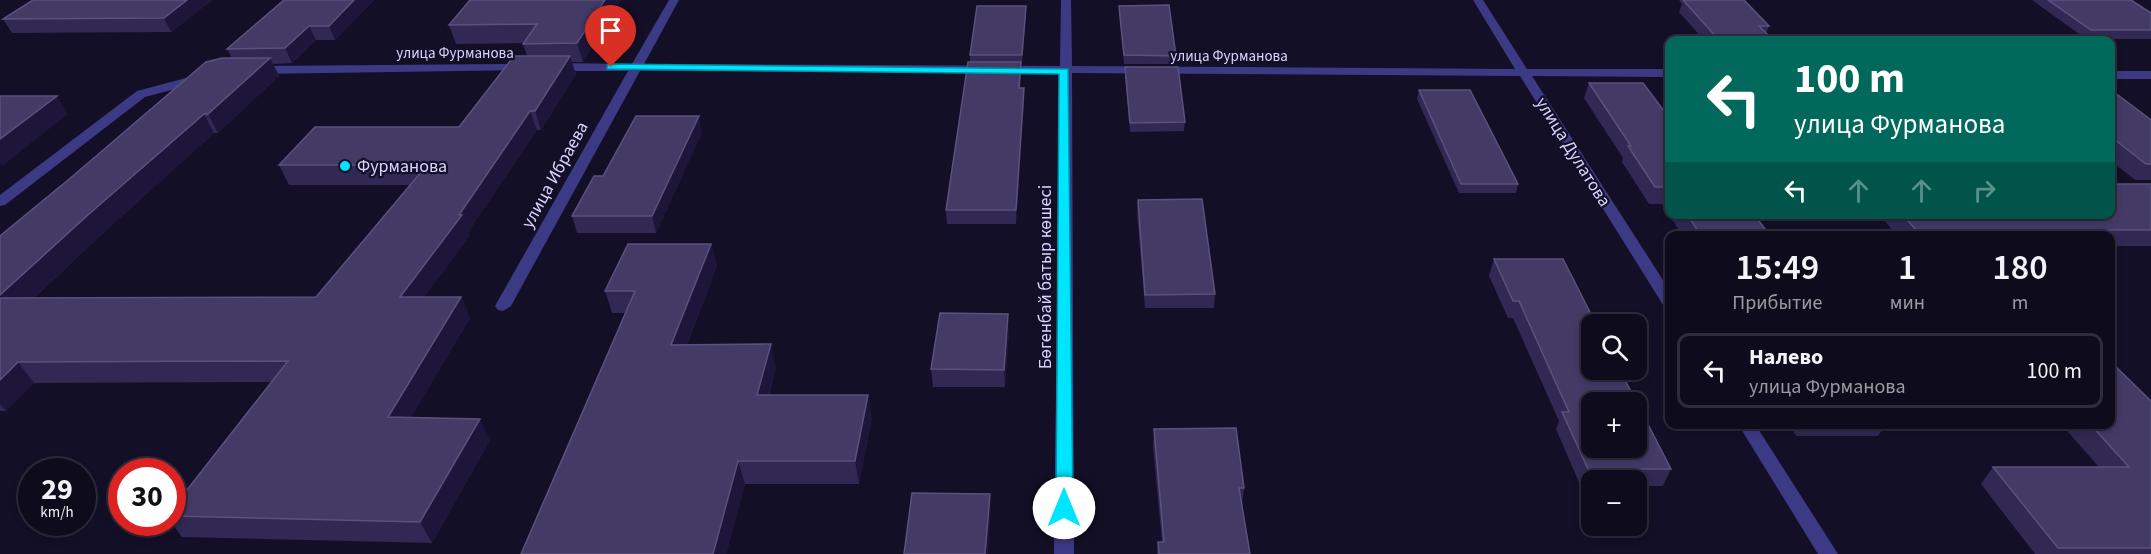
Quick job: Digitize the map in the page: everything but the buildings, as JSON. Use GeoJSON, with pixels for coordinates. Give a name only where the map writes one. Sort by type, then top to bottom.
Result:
{"type":"FeatureCollection","features":[{"type":"Feature","properties":{"kind":"street","name":"улица Ибраева"},"geometry":{"type":"LineString","coordinates":[[503,306],[674,0]]}},
{"type":"Feature","properties":{"kind":"street","name":"Бөгенбай батыр көшесі"},"geometry":{"type":"LineString","coordinates":[[1064,554],[1066,0]]}},
{"type":"Feature","properties":{"kind":"street","name":"улица Дулатова"},"geometry":{"type":"LineString","coordinates":[[1478,0],[1665,296]]}},
{"type":"Feature","properties":{"kind":"street","name":"улица Фурманова"},"geometry":{"type":"LineString","coordinates":[[243,70],[635,67],[1665,73]]}},
{"type":"Feature","properties":{"kind":"street"},"geometry":{"type":"LineString","coordinates":[[2115,75],[2151,75]]}},
{"type":"Feature","properties":{"kind":"street"},"geometry":{"type":"LineString","coordinates":[[0,202],[141,94],[208,76]]}},
{"type":"Feature","properties":{"kind":"street"},"geometry":{"type":"LineString","coordinates":[[1749,429],[1828,554]]}},
{"type":"Feature","properties":{"kind":"place","name":"Фурманова"},"geometry":{"type":"Point","coordinates":[345,166]}},
{"type":"Feature","properties":{"kind":"route"},"geometry":{"type":"LineString","coordinates":[[611,67],[1064,71],[1064,508]]}}]}
